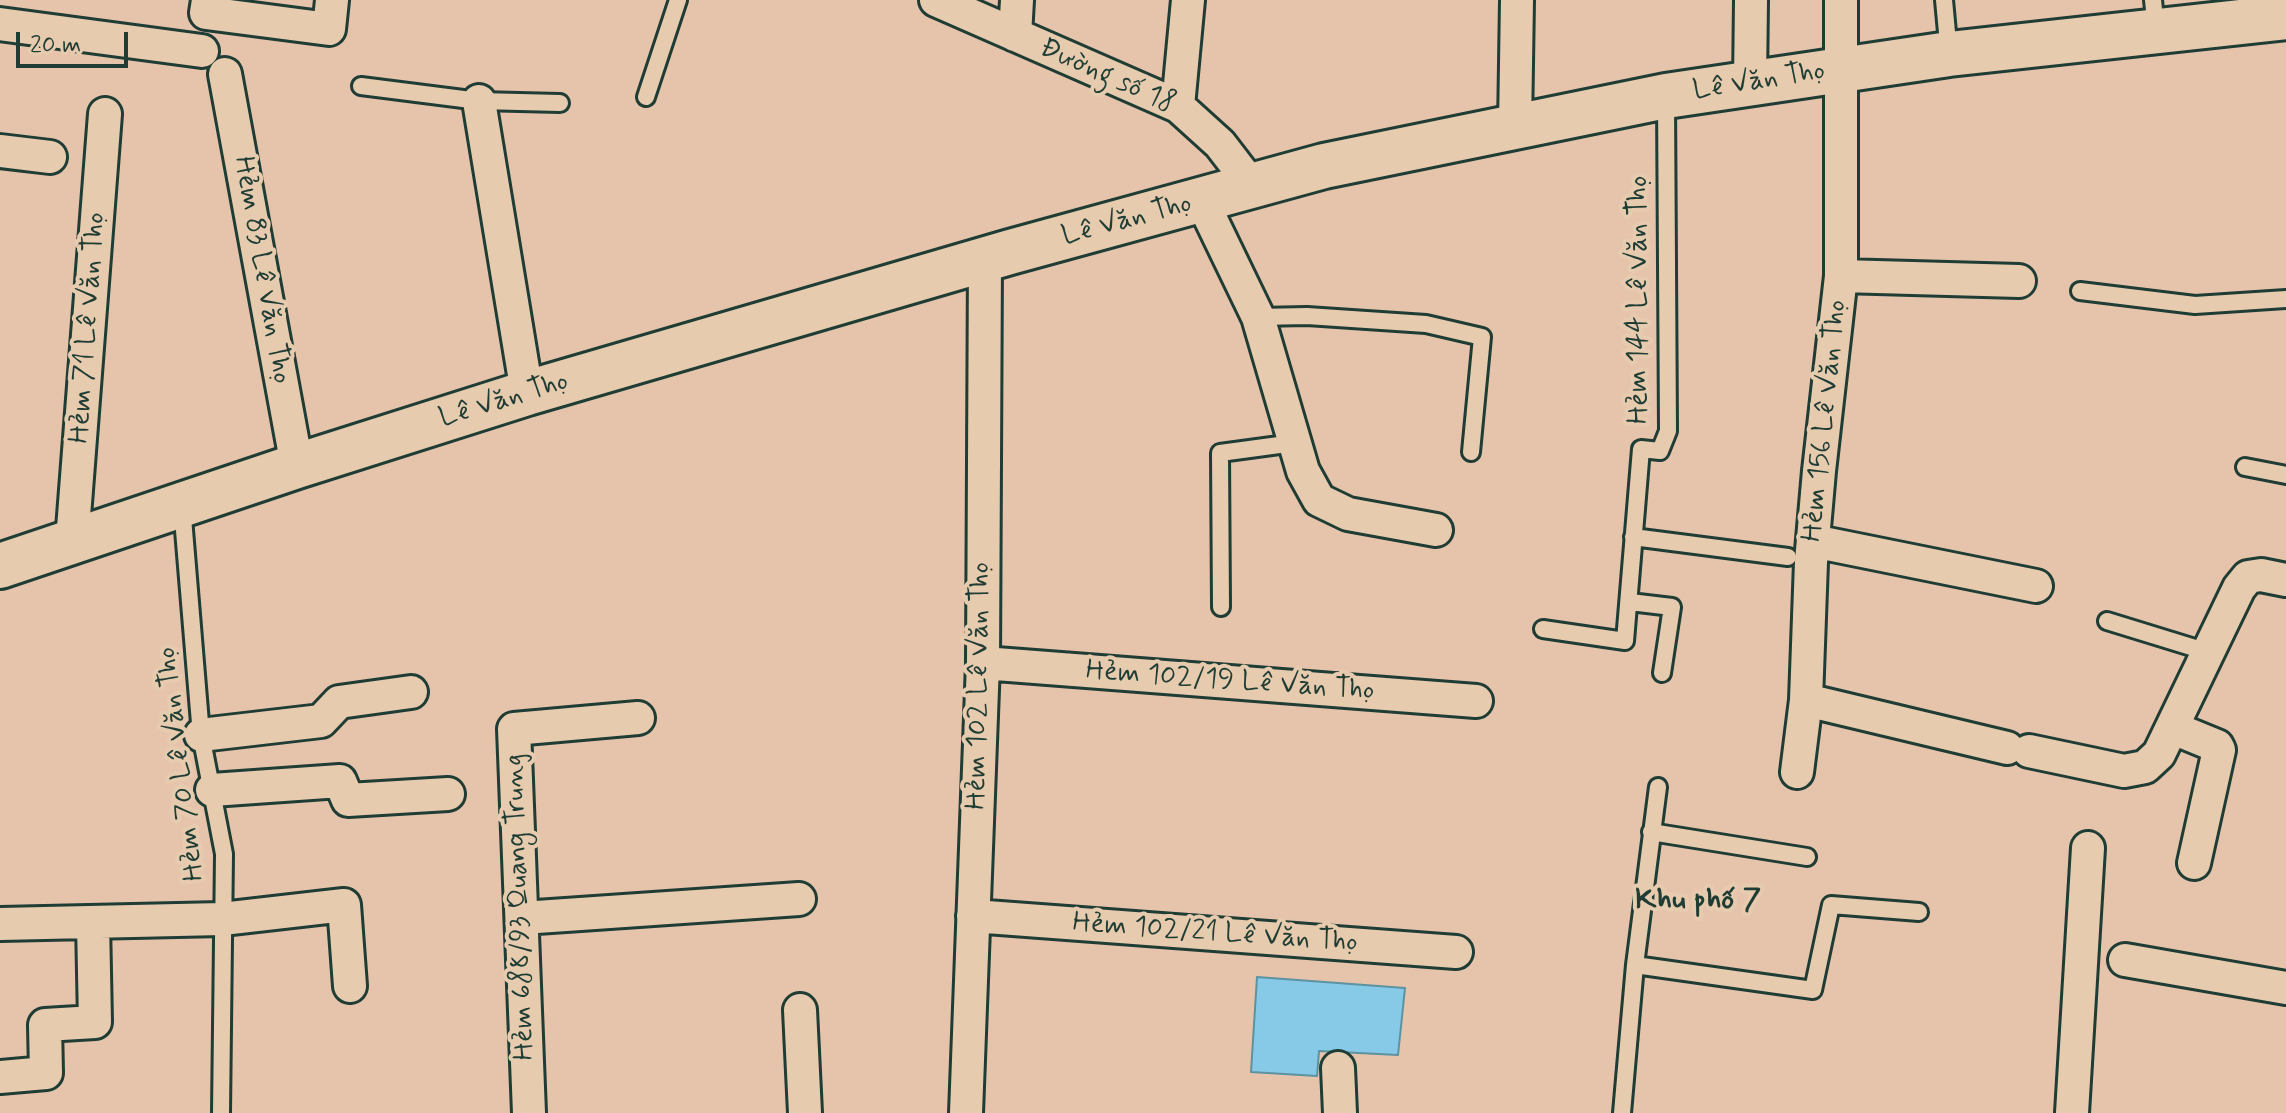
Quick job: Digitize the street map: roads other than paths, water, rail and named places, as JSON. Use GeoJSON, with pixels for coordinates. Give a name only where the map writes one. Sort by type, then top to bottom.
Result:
{"type":"FeatureCollection","features":[{"type":"Feature","properties":{"kind":"main road","name":"Lê Văn Thọ"},"geometry":{"type":"LineString","coordinates":[[0,566],[527,393],[985,260],[1324,166],[1666,96],[1949,54],[2154,16],[2286,17]]}},
{"type":"Feature","properties":{"kind":"street"},"geometry":{"type":"LineString","coordinates":[[0,24],[329,29],[332,0]]}},
{"type":"Feature","properties":{"kind":"street","name":"Đường số 18"},"geometry":{"type":"LineString","coordinates":[[936,0],[1178,106],[1220,144],[1253,187]]}},
{"type":"Feature","properties":{"kind":"street"},"geometry":{"type":"LineString","coordinates":[[1015,35],[1017,0]]}},
{"type":"Feature","properties":{"kind":"street"},"geometry":{"type":"LineString","coordinates":[[1178,106],[1188,0]]}},
{"type":"Feature","properties":{"kind":"street"},"geometry":{"type":"LineString","coordinates":[[1515,127],[1517,0]]}},
{"type":"Feature","properties":{"kind":"street"},"geometry":{"type":"LineString","coordinates":[[1750,84],[1751,0]]}},
{"type":"Feature","properties":{"kind":"street","name":"Hẻm 156 Lê Văn Thọ"},"geometry":{"type":"LineString","coordinates":[[1797,772],[1806,700],[1801,549],[1841,276],[1841,0]]}},
{"type":"Feature","properties":{"kind":"street","name":"Hẻm 83 Lê Văn Thọ"},"geometry":{"type":"LineString","coordinates":[[225,74],[297,466]]}},
{"type":"Feature","properties":{"kind":"street"},"geometry":{"type":"LineString","coordinates":[[479,101],[527,393]]}},
{"type":"Feature","properties":{"kind":"street","name":"Hẻm 71 Lê Văn Thọ"},"geometry":{"type":"LineString","coordinates":[[72,542],[105,114]]}},
{"type":"Feature","properties":{"kind":"street"},"geometry":{"type":"LineString","coordinates":[[0,151],[50,157]]}},
{"type":"Feature","properties":{"kind":"street"},"geometry":{"type":"LineString","coordinates":[[1202,201],[1258,317],[1303,471],[1319,500],[1348,514],[1436,530]]}},
{"type":"Feature","properties":{"kind":"street","name":"Hẻm 102 Lê Văn Thọ"},"geometry":{"type":"LineString","coordinates":[[966,1113],[983,663],[985,260]]}},
{"type":"Feature","properties":{"kind":"street"},"geometry":{"type":"LineString","coordinates":[[1841,276],[2019,281]]}},
{"type":"Feature","properties":{"kind":"street"},"geometry":{"type":"LineString","coordinates":[[1801,549],[2036,586]]}},
{"type":"Feature","properties":{"kind":"street"},"geometry":{"type":"LineString","coordinates":[[1806,700],[2018,750],[2124,771],[2145,767],[2159,754],[2173,728],[2239,588],[2248,577],[2261,575],[2286,580]]}},
{"type":"Feature","properties":{"kind":"street","name":"Hẻm 102/19 Lê Văn Thọ"},"geometry":{"type":"LineString","coordinates":[[983,663],[1476,701]]}},
{"type":"Feature","properties":{"kind":"street"},"geometry":{"type":"LineString","coordinates":[[201,735],[321,721],[339,702],[411,692]]}},
{"type":"Feature","properties":{"kind":"street","name":"Hẻm 688/93 Quang Trung"},"geometry":{"type":"LineString","coordinates":[[529,1113],[514,729],[638,718]]}},
{"type":"Feature","properties":{"kind":"street"},"geometry":{"type":"LineString","coordinates":[[2173,728],[2217,746],[2219,750],[2194,863]]}},
{"type":"Feature","properties":{"kind":"street"},"geometry":{"type":"LineString","coordinates":[[212,790],[340,781],[348,800],[448,794]]}},
{"type":"Feature","properties":{"kind":"street"},"geometry":{"type":"LineString","coordinates":[[2072,1113],[2088,848]]}},
{"type":"Feature","properties":{"kind":"street"},"geometry":{"type":"LineString","coordinates":[[522,918],[799,899]]}},
{"type":"Feature","properties":{"kind":"street"},"geometry":{"type":"LineString","coordinates":[[0,924],[222,919],[344,905],[350,986]]}},
{"type":"Feature","properties":{"kind":"street","name":"Hẻm 102/21 Lê Văn Thọ"},"geometry":{"type":"LineString","coordinates":[[973,916],[1456,952]]}},
{"type":"Feature","properties":{"kind":"street"},"geometry":{"type":"LineString","coordinates":[[0,1077],[46,1073],[45,1025],[95,1022],[93,922]]}},
{"type":"Feature","properties":{"kind":"street"},"geometry":{"type":"LineString","coordinates":[[2125,960],[2286,988]]}},
{"type":"Feature","properties":{"kind":"street"},"geometry":{"type":"LineString","coordinates":[[800,1010],[805,1113]]}},
{"type":"Feature","properties":{"kind":"street"},"geometry":{"type":"LineString","coordinates":[[1338,1068],[1340,1113]]}},
{"type":"Feature","properties":{"kind":"lane"},"geometry":{"type":"LineString","coordinates":[[646,97],[678,0]]}},
{"type":"Feature","properties":{"kind":"lane"},"geometry":{"type":"LineString","coordinates":[[1944,0],[1949,54]]}},
{"type":"Feature","properties":{"kind":"lane"},"geometry":{"type":"LineString","coordinates":[[361,86],[479,101],[560,103]]}},
{"type":"Feature","properties":{"kind":"lane","name":"Hẻm 144 Lê Văn Thọ"},"geometry":{"type":"LineString","coordinates":[[1543,629],[1625,641],[1641,449],[1660,451],[1668,431],[1666,96]]}},
{"type":"Feature","properties":{"kind":"lane"},"geometry":{"type":"LineString","coordinates":[[2080,291],[2195,305],[2286,299]]}},
{"type":"Feature","properties":{"kind":"lane"},"geometry":{"type":"LineString","coordinates":[[1258,317],[1307,316],[1426,324],[1482,337],[1471,452]]}},
{"type":"Feature","properties":{"kind":"lane"},"geometry":{"type":"LineString","coordinates":[[1221,607],[1220,453],[1294,443]]}},
{"type":"Feature","properties":{"kind":"lane"},"geometry":{"type":"LineString","coordinates":[[2245,467],[2286,475]]}},
{"type":"Feature","properties":{"kind":"lane","name":"Hẻm 70 Lê Văn Thọ"},"geometry":{"type":"LineString","coordinates":[[182,505],[201,735],[224,854],[221,1113]]}},
{"type":"Feature","properties":{"kind":"lane"},"geometry":{"type":"LineString","coordinates":[[1633,537],[1801,549]]}},
{"type":"Feature","properties":{"kind":"lane"},"geometry":{"type":"LineString","coordinates":[[1630,602],[1672,607],[1662,673]]}},
{"type":"Feature","properties":{"kind":"lane"},"geometry":{"type":"LineString","coordinates":[[2107,621],[2211,653]]}},
{"type":"Feature","properties":{"kind":"lane"},"geometry":{"type":"LineString","coordinates":[[1622,1113],[1635,965],[1658,787]]}},
{"type":"Feature","properties":{"kind":"lane"},"geometry":{"type":"LineString","coordinates":[[1651,832],[1807,857]]}},
{"type":"Feature","properties":{"kind":"lane"},"geometry":{"type":"LineString","coordinates":[[1635,965],[1813,990],[1831,905],[1919,912]]}},
{"type":"Feature","properties":{"kind":"water"},"geometry":{"type":"Polygon","coordinates":[[[1257,977],[1405,988],[1398,1055],[1319,1051],[1317,1076],[1251,1072],[1257,977]]]}},
{"type":"Feature","properties":{"kind":"district","name":"Khu phố 7"},"geometry":{"type":"Point","coordinates":[1698,902]}}]}
